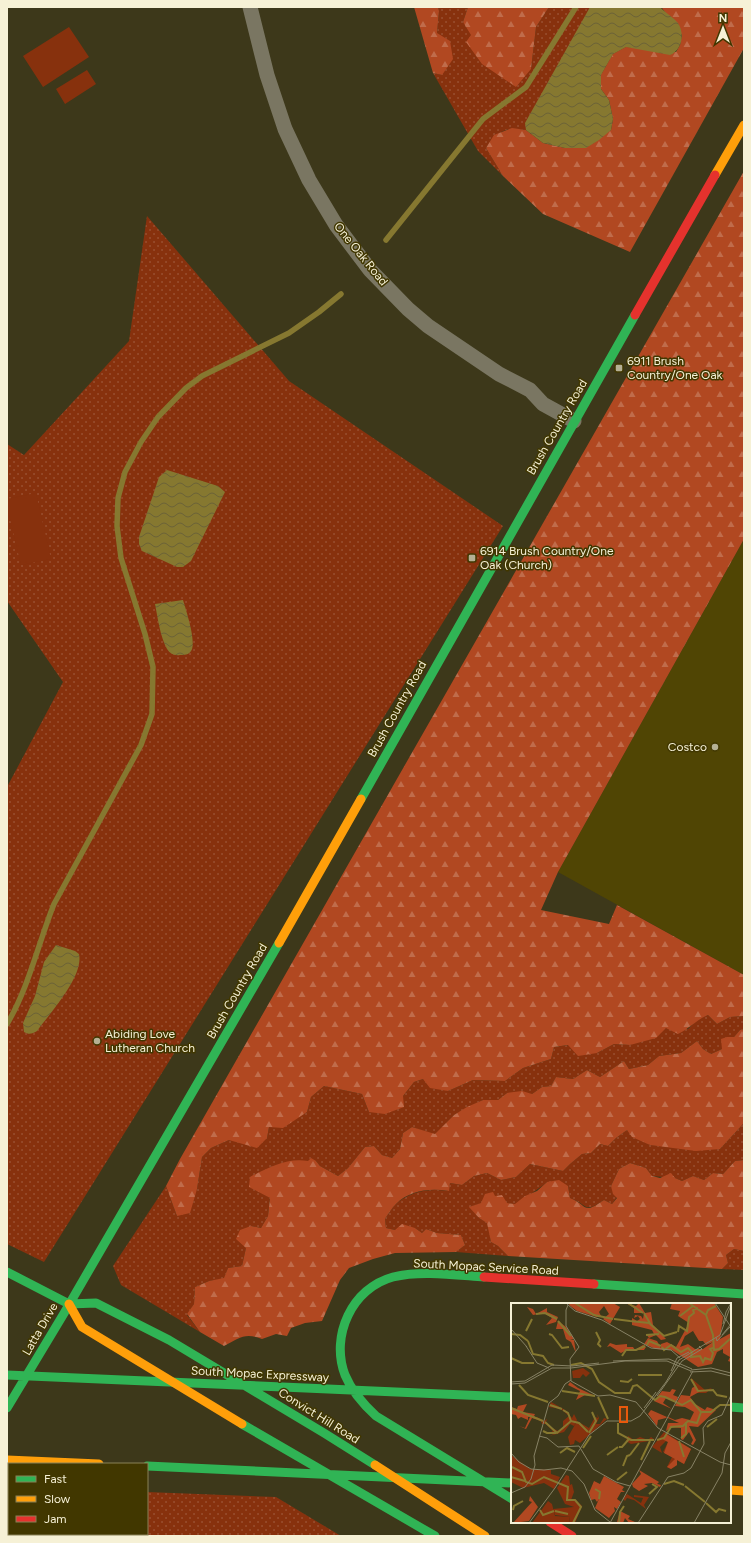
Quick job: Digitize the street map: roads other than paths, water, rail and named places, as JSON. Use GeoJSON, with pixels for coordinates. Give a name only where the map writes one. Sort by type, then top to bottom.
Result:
{"type":"FeatureCollection","features":[{"type":"Feature","properties":{"kind":"main road","name":"Brush Country Road"},"geometry":{"type":"LineString","coordinates":[[69,1304],[284,934],[574,421],[744,125]]}},
{"type":"Feature","properties":{"kind":"main road","name":"Convict Hill Road"},"geometry":{"type":"LineString","coordinates":[[7,1272],[69,1304],[96,1303],[170,1340],[278,1410],[324,1433],[485,1536]]}},
{"type":"Feature","properties":{"kind":"main road","name":"South Mopac Service Road"},"geometry":{"type":"LineString","coordinates":[[511,1498],[376,1416],[360,1401],[349,1386],[342,1368],[340,1353],[344,1324],[354,1304],[368,1289],[388,1278],[406,1275],[436,1274],[744,1294]]}},
{"type":"Feature","properties":{"kind":"main road","name":"Latta Drive"},"geometry":{"type":"LineString","coordinates":[[7,1408],[69,1304]]}},
{"type":"Feature","properties":{"kind":"main road"},"geometry":{"type":"LineString","coordinates":[[69,1304],[82,1327],[263,1432],[435,1536]]}},
{"type":"Feature","properties":{"kind":"main road","name":"South Mopac Expressway"},"geometry":{"type":"LineString","coordinates":[[7,1375],[511,1398]]}},
{"type":"Feature","properties":{"kind":"main road"},"geometry":{"type":"LineString","coordinates":[[731,1407],[744,1408]]}},
{"type":"Feature","properties":{"kind":"main road"},"geometry":{"type":"LineString","coordinates":[[7,1460],[76,1463]]}},
{"type":"Feature","properties":{"kind":"main road"},"geometry":{"type":"LineString","coordinates":[[148,1466],[511,1483]]}},
{"type":"Feature","properties":{"kind":"main road"},"geometry":{"type":"LineString","coordinates":[[731,1490],[744,1491]]}},
{"type":"Feature","properties":{"kind":"main road"},"geometry":{"type":"LineString","coordinates":[[552,1523],[572,1536]]}},
{"type":"Feature","properties":{"kind":"street","name":"One Oak Road"},"geometry":{"type":"LineString","coordinates":[[250,7],[267,75],[285,129],[310,180],[336,225],[370,270],[408,309],[428,326],[468,354],[500,374],[530,390],[543,404],[574,421]]}},
{"type":"Feature","properties":{"kind":"water"},"geometry":{"type":"Polygon","coordinates":[[[590,7],[661,8],[678,23],[680,27],[682,37],[680,46],[670,55],[626,47],[613,54],[601,75],[601,89],[609,100],[613,119],[611,130],[586,148],[565,148],[543,143],[526,130],[525,123],[590,7]]]}},
{"type":"Feature","properties":{"kind":"water"},"geometry":{"type":"Polygon","coordinates":[[[167,470],[218,486],[225,492],[191,561],[183,567],[177,567],[142,551],[139,544],[139,537],[159,477],[167,470]]]}},
{"type":"Feature","properties":{"kind":"water"},"geometry":{"type":"Polygon","coordinates":[[[183,600],[192,634],[193,647],[188,654],[176,655],[167,649],[163,639],[155,604],[183,600]]]}},
{"type":"Feature","properties":{"kind":"water"},"geometry":{"type":"Polygon","coordinates":[[[56,945],[75,951],[79,954],[79,963],[76,973],[65,994],[37,1031],[27,1034],[24,1032],[23,1023],[35,996],[44,962],[56,945]]]}},
{"type":"Feature","properties":{"kind":"waterway"},"geometry":{"type":"LineString","coordinates":[[386,240],[483,119],[526,87],[576,7]]}},
{"type":"Feature","properties":{"kind":"waterway"},"geometry":{"type":"LineString","coordinates":[[7,1024],[15,1010],[27,980],[54,904],[141,745],[152,714],[153,667],[145,634],[121,558],[117,526],[118,498],[125,472],[141,442],[158,417],[186,388],[202,376],[289,333],[319,312],[341,294]]}},
{"type":"Feature","properties":{"kind":"place","name":"6911 Brush Country/One Oak"},"geometry":{"type":"Point","coordinates":[619,368]}},
{"type":"Feature","properties":{"kind":"place","name":"6914 Brush Country/One Oak (Church)"},"geometry":{"type":"Point","coordinates":[472,558]}},
{"type":"Feature","properties":{"kind":"place","name":"Costco"},"geometry":{"type":"Point","coordinates":[715,747]}},
{"type":"Feature","properties":{"kind":"place","name":"Abiding Love Lutheran Church"},"geometry":{"type":"Point","coordinates":[97,1041]}}]}
